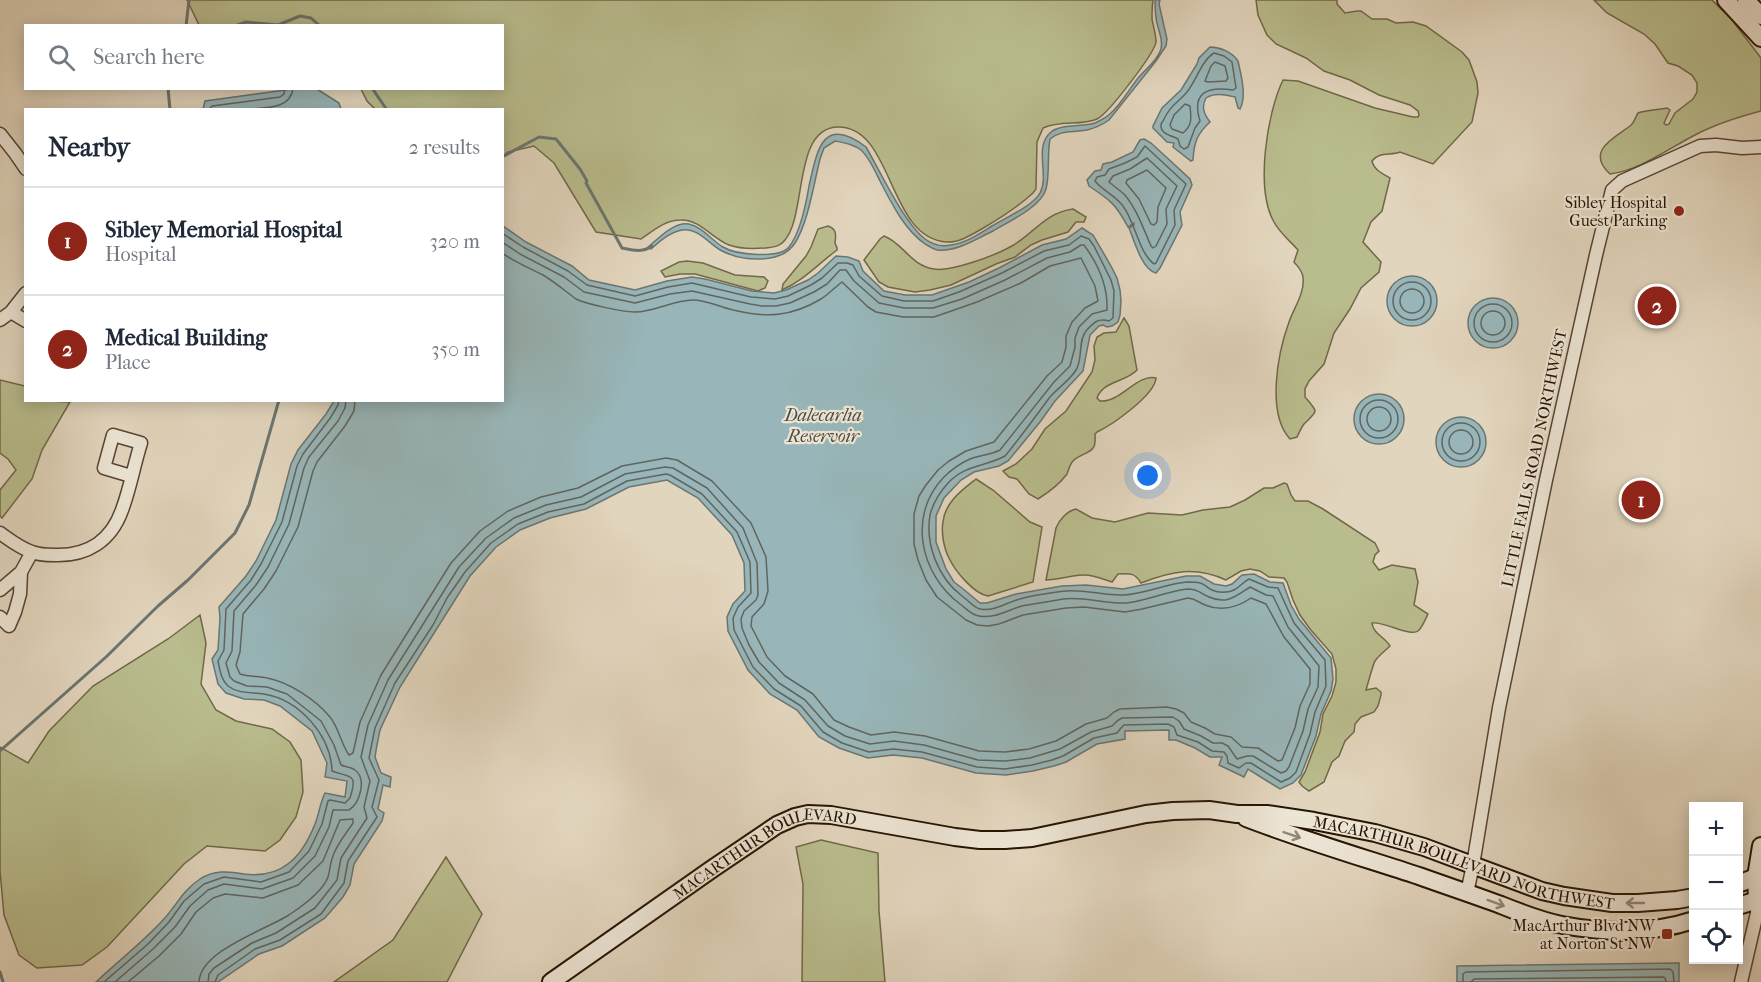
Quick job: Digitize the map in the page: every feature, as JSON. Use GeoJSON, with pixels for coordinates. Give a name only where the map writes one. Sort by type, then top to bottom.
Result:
{"type":"FeatureCollection","features":[{"type":"Feature","properties":{"kind":"main road"},"geometry":{"type":"LineString","coordinates":[[1726,0],[1761,38]]}},
{"type":"Feature","properties":{"kind":"main road"},"geometry":{"type":"LineString","coordinates":[[1746,0],[1761,16]]}},
{"type":"Feature","properties":{"kind":"main road","name":"MACARTHUR BOULEVARD NORTHWEST"},"geometry":{"type":"LineString","coordinates":[[1005,840],[1049,835],[1146,814],[1173,811],[1209,810],[1237,814],[1267,814],[1375,833],[1424,847],[1542,891],[1587,900],[1638,903],[1689,898]]}},
{"type":"Feature","properties":{"kind":"main road","name":"MACARTHUR BOULEVARD"},"geometry":{"type":"LineString","coordinates":[[551,982],[718,864],[777,825],[795,817],[808,814],[831,815],[955,837],[1005,840]]}},
{"type":"Feature","properties":{"kind":"main road","name":"MACARTHUR BOULEVARD NORTHWEST"},"geometry":{"type":"LineString","coordinates":[[1237,814],[1312,842],[1561,925],[1608,930],[1636,930],[1689,921]]}},
{"type":"Feature","properties":{"kind":"main road"},"geometry":{"type":"LineString","coordinates":[[1743,904],[1759,899],[1758,876],[1761,846]]}},
{"type":"Feature","properties":{"kind":"main road"},"geometry":{"type":"LineString","coordinates":[[1743,882],[1758,876]]}},
{"type":"Feature","properties":{"kind":"street"},"geometry":{"type":"LineString","coordinates":[[0,135],[24,166]]}},
{"type":"Feature","properties":{"kind":"street","name":"LITTLE FALLS ROAD NORTHWEST"},"geometry":{"type":"LineString","coordinates":[[1467,892],[1497,718],[1528,562],[1612,190],[1622,181],[1700,146],[1761,147]]}},
{"type":"Feature","properties":{"kind":"street"},"geometry":{"type":"LineString","coordinates":[[0,320],[11,312],[24,296]]}},
{"type":"Feature","properties":{"kind":"street"},"geometry":{"type":"LineString","coordinates":[[11,312],[24,320]]}},
{"type":"Feature","properties":{"kind":"street"},"geometry":{"type":"LineString","coordinates":[[0,533],[32,552],[69,556],[82,552],[104,540],[117,521],[123,509],[131,476]]}},
{"type":"Feature","properties":{"kind":"street"},"geometry":{"type":"LineString","coordinates":[[0,590],[21,572],[32,552]]}},
{"type":"Feature","properties":{"kind":"street"},"geometry":{"type":"LineString","coordinates":[[0,617],[9,626],[20,594],[21,572]]}},
{"type":"Feature","properties":{"kind":"street"},"geometry":{"type":"LineString","coordinates":[[1741,982],[1759,899]]}},
{"type":"Feature","properties":{"kind":"green space"},"geometry":{"type":"Polygon","coordinates":[[[187,0],[1153,0],[1152,19],[1156,42],[1139,70],[1103,115],[1091,121],[1057,124],[1043,128],[1037,142],[1036,189],[1010,212],[967,237],[947,242],[927,236],[913,222],[901,204],[870,144],[856,131],[837,127],[823,131],[813,142],[807,157],[792,228],[785,240],[774,247],[747,248],[729,245],[700,226],[681,220],[665,224],[641,239],[596,232],[554,163],[534,146],[508,152],[504,155],[504,108],[374,108],[367,101],[362,90],[504,90],[504,24],[199,24],[187,0]]]}},
{"type":"Feature","properties":{"kind":"green space"},"geometry":{"type":"Polygon","coordinates":[[[1256,0],[1337,0],[1337,4],[1345,13],[1361,11],[1372,19],[1387,19],[1396,23],[1413,22],[1426,26],[1462,52],[1469,60],[1477,82],[1478,93],[1472,122],[1433,164],[1400,152],[1382,155],[1372,161],[1377,169],[1390,178],[1382,211],[1371,222],[1363,242],[1381,262],[1379,272],[1361,288],[1334,333],[1324,364],[1305,389],[1305,397],[1315,409],[1314,414],[1304,424],[1297,437],[1290,439],[1278,414],[1276,382],[1281,349],[1301,294],[1303,278],[1294,262],[1298,250],[1274,222],[1268,208],[1265,191],[1265,151],[1277,94],[1283,80],[1298,81],[1375,108],[1413,117],[1419,115],[1418,111],[1410,105],[1379,95],[1350,80],[1324,71],[1306,58],[1276,44],[1267,35],[1258,15],[1256,0]]]}},
{"type":"Feature","properties":{"kind":"green space"},"geometry":{"type":"Polygon","coordinates":[[[1594,0],[1712,0],[1732,20],[1761,58],[1761,111],[1711,127],[1643,164],[1610,174],[1600,158],[1601,152],[1610,140],[1631,125],[1638,113],[1645,111],[1667,108],[1670,110],[1664,123],[1669,124],[1675,113],[1693,99],[1697,92],[1697,83],[1692,75],[1668,63],[1655,44],[1644,34],[1607,13],[1594,0]]]}},
{"type":"Feature","properties":{"kind":"green space"},"geometry":{"type":"Polygon","coordinates":[[[1073,209],[1086,217],[1084,222],[1076,222],[1068,232],[1042,240],[1015,257],[951,285],[915,292],[888,287],[879,282],[864,260],[884,236],[926,267],[941,269],[961,266],[1003,251],[1054,215],[1073,209]]]}},
{"type":"Feature","properties":{"kind":"green space"},"geometry":{"type":"Polygon","coordinates":[[[828,226],[835,233],[837,250],[804,277],[782,290],[783,284],[806,256],[818,229],[828,226]]]}},
{"type":"Feature","properties":{"kind":"green space"},"geometry":{"type":"Polygon","coordinates":[[[679,262],[703,263],[735,275],[764,277],[768,281],[765,288],[758,291],[695,274],[665,277],[661,271],[679,262]]]}},
{"type":"Feature","properties":{"kind":"green space"},"geometry":{"type":"Polygon","coordinates":[[[1124,318],[1129,326],[1137,370],[1104,388],[1097,398],[1100,401],[1115,398],[1142,380],[1149,378],[1156,378],[1154,385],[1132,409],[1097,432],[1093,448],[1075,459],[1061,482],[1038,499],[1029,494],[1017,479],[1009,477],[1003,471],[1016,464],[1032,449],[1045,429],[1066,411],[1092,372],[1097,337],[1104,333],[1116,332],[1124,318]]]}},
{"type":"Feature","properties":{"kind":"green space"},"geometry":{"type":"Polygon","coordinates":[[[0,380],[24,386],[24,402],[70,402],[42,450],[32,479],[2,518],[0,516],[0,490],[16,470],[0,453],[0,380]]]}},
{"type":"Feature","properties":{"kind":"green space"},"geometry":{"type":"Polygon","coordinates":[[[976,479],[993,490],[1030,522],[1042,527],[1033,582],[988,596],[971,587],[960,575],[947,554],[943,540],[944,515],[955,497],[976,479]]]}},
{"type":"Feature","properties":{"kind":"green space"},"geometry":{"type":"Polygon","coordinates":[[[1287,484],[1295,501],[1308,501],[1375,543],[1379,551],[1373,562],[1379,570],[1392,565],[1415,569],[1418,582],[1414,605],[1428,614],[1421,628],[1414,632],[1372,623],[1375,630],[1390,646],[1375,661],[1366,690],[1376,688],[1381,692],[1378,706],[1374,712],[1361,717],[1355,724],[1354,732],[1345,741],[1339,756],[1332,762],[1324,782],[1309,791],[1299,782],[1305,772],[1320,732],[1323,714],[1332,696],[1336,682],[1336,669],[1332,654],[1300,615],[1284,578],[1269,577],[1260,571],[1250,569],[1241,571],[1226,580],[1204,573],[1184,572],[1141,583],[1132,574],[1118,574],[1112,582],[1086,575],[1046,580],[1056,528],[1064,516],[1073,510],[1076,509],[1092,518],[1115,522],[1148,513],[1182,515],[1230,507],[1264,488],[1273,488],[1287,484]]]}},
{"type":"Feature","properties":{"kind":"green space"},"geometry":{"type":"Polygon","coordinates":[[[200,615],[206,643],[201,684],[216,710],[236,721],[272,729],[290,742],[301,760],[303,792],[296,817],[280,840],[265,851],[207,846],[184,864],[107,947],[82,965],[37,968],[19,955],[4,915],[0,871],[0,747],[28,763],[49,731],[93,686],[168,639],[200,615]]]}},
{"type":"Feature","properties":{"kind":"green space"},"geometry":{"type":"Polygon","coordinates":[[[821,840],[878,853],[879,911],[885,982],[802,982],[803,884],[796,847],[821,840]]]}},
{"type":"Feature","properties":{"kind":"green space"},"geometry":{"type":"Polygon","coordinates":[[[446,857],[482,914],[447,982],[334,982],[393,940],[446,857]]]}},
{"type":"Feature","properties":{"kind":"water"},"geometry":{"type":"Polygon","coordinates":[[[1155,0],[1160,0],[1167,39],[1166,46],[1156,61],[1109,120],[1093,128],[1063,133],[1050,139],[1047,183],[1043,196],[1031,208],[973,241],[944,250],[935,250],[925,244],[899,216],[864,153],[852,145],[835,141],[824,148],[800,235],[789,250],[771,258],[750,259],[722,251],[699,234],[688,230],[673,233],[651,249],[647,248],[678,225],[689,224],[699,228],[729,250],[757,254],[784,251],[793,241],[799,226],[819,150],[824,141],[840,134],[866,147],[901,209],[925,239],[937,245],[948,246],[972,238],[1031,203],[1040,193],[1043,186],[1043,145],[1051,132],[1055,129],[1095,123],[1105,118],[1119,105],[1139,77],[1155,61],[1162,43],[1155,0]]]}},
{"type":"Feature","properties":{"kind":"water"},"geometry":{"type":"Polygon","coordinates":[[[1210,47],[1225,51],[1238,61],[1243,85],[1242,104],[1240,109],[1235,97],[1224,95],[1206,98],[1204,110],[1210,122],[1197,139],[1191,161],[1173,147],[1174,143],[1167,142],[1153,126],[1162,108],[1181,90],[1199,58],[1210,47]]]}},
{"type":"Feature","properties":{"kind":"water"},"geometry":{"type":"Polygon","coordinates":[[[285,90],[319,90],[339,103],[341,108],[203,108],[205,101],[285,90]]]}},
{"type":"Feature","properties":{"kind":"water"},"geometry":{"type":"Polygon","coordinates":[[[1144,139],[1190,179],[1192,185],[1180,212],[1182,225],[1156,273],[1151,271],[1139,254],[1129,228],[1134,223],[1128,227],[1116,208],[1089,186],[1087,180],[1095,171],[1101,170],[1103,164],[1133,152],[1140,140],[1144,139]]]}},
{"type":"Feature","properties":{"kind":"water","name":"Dalecarlia Reservoir"},"geometry":{"type":"Polygon","coordinates":[[[504,227],[526,242],[572,266],[589,280],[635,290],[692,277],[752,291],[774,293],[808,280],[836,256],[859,261],[863,271],[884,291],[905,295],[932,295],[969,282],[1042,245],[1066,239],[1082,228],[1093,235],[1117,278],[1121,301],[1118,322],[1112,326],[1099,326],[1090,335],[1083,371],[1055,401],[1008,461],[999,466],[974,472],[961,480],[944,498],[936,516],[936,542],[946,569],[954,582],[980,603],[1062,586],[1086,585],[1123,589],[1186,576],[1200,576],[1214,584],[1226,586],[1242,575],[1254,574],[1270,582],[1283,583],[1299,619],[1331,658],[1333,679],[1331,691],[1301,775],[1293,783],[1280,789],[1248,769],[1244,777],[1219,765],[1222,757],[1210,757],[1176,740],[1169,740],[1169,730],[1125,731],[1125,739],[1097,744],[1066,762],[1033,771],[1006,775],[976,773],[922,758],[893,755],[868,758],[839,748],[819,737],[797,710],[770,694],[748,670],[728,631],[727,617],[733,604],[745,591],[744,563],[732,535],[698,498],[667,480],[629,487],[586,509],[550,518],[520,530],[496,547],[470,576],[400,687],[380,730],[375,757],[381,773],[391,777],[390,787],[383,785],[378,809],[384,813],[382,821],[354,864],[350,885],[343,897],[325,918],[282,946],[259,954],[218,982],[96,982],[155,928],[194,884],[205,876],[216,873],[257,875],[280,869],[297,856],[310,836],[325,793],[345,797],[347,781],[325,777],[327,763],[312,731],[280,706],[264,700],[244,699],[226,693],[218,684],[212,659],[218,650],[219,607],[256,561],[276,520],[291,464],[298,450],[333,402],[504,402],[504,227]]]}},
{"type":"Feature","properties":{"kind":"water"},"geometry":{"type":"Polygon","coordinates":[[[1407,276],[1417,276],[1430,283],[1437,296],[1437,306],[1430,319],[1417,326],[1407,326],[1398,322],[1391,315],[1387,306],[1387,296],[1391,287],[1398,280],[1407,276]]]}},
{"type":"Feature","properties":{"kind":"water"},"geometry":{"type":"Polygon","coordinates":[[[1488,298],[1498,298],[1511,305],[1518,318],[1518,328],[1511,341],[1498,348],[1488,348],[1479,344],[1472,337],[1468,328],[1468,318],[1472,309],[1479,302],[1488,298]]]}},
{"type":"Feature","properties":{"kind":"water"},"geometry":{"type":"Polygon","coordinates":[[[1384,394],[1397,401],[1403,409],[1403,429],[1397,437],[1389,443],[1374,444],[1361,437],[1355,429],[1354,414],[1361,401],[1369,395],[1384,394]]]}},
{"type":"Feature","properties":{"kind":"water"},"geometry":{"type":"Polygon","coordinates":[[[1456,417],[1466,417],[1479,424],[1486,437],[1486,447],[1479,460],[1466,467],[1456,467],[1447,463],[1440,456],[1436,447],[1436,437],[1440,428],[1447,421],[1456,417]]]}},
{"type":"Feature","properties":{"kind":"water"},"geometry":{"type":"Polygon","coordinates":[[[1679,963],[1679,982],[1457,982],[1457,966],[1679,963]]]}},
{"type":"Feature","properties":{"kind":"waterway"},"geometry":{"type":"LineString","coordinates":[[186,24],[189,0]]}},
{"type":"Feature","properties":{"kind":"waterway"},"geometry":{"type":"LineString","coordinates":[[280,24],[300,16],[311,18],[318,24]]}},
{"type":"Feature","properties":{"kind":"waterway"},"geometry":{"type":"LineString","coordinates":[[240,24],[246,22],[267,24]]}},
{"type":"Feature","properties":{"kind":"waterway"},"geometry":{"type":"LineString","coordinates":[[168,90],[170,108]]}},
{"type":"Feature","properties":{"kind":"waterway"},"geometry":{"type":"LineString","coordinates":[[373,90],[386,108]]}},
{"type":"Feature","properties":{"kind":"waterway"},"geometry":{"type":"LineString","coordinates":[[504,156],[539,137],[556,139],[580,169],[622,248],[641,250],[652,246]]}},
{"type":"Feature","properties":{"kind":"waterway"},"geometry":{"type":"LineString","coordinates":[[0,751],[106,657],[235,533],[249,505],[278,402]]}},
{"type":"Feature","properties":{"kind":"waterway"},"geometry":{"type":"LineString","coordinates":[[0,972],[3,982]]}},
{"type":"Feature","properties":{"kind":"place","name":"Sibley Hospital Guest Parking"},"geometry":{"type":"Point","coordinates":[1679,211]}},
{"type":"Feature","properties":{"kind":"place","name":"Medical Building"},"geometry":{"type":"Point","coordinates":[1657,306]}},
{"type":"Feature","properties":{"kind":"place","name":"Sibley Memorial Hospital"},"geometry":{"type":"Point","coordinates":[1641,500]}},
{"type":"Feature","properties":{"kind":"place","name":"MacArthur Blvd NW at Norton St NW"},"geometry":{"type":"Point","coordinates":[1667,934]}}]}
